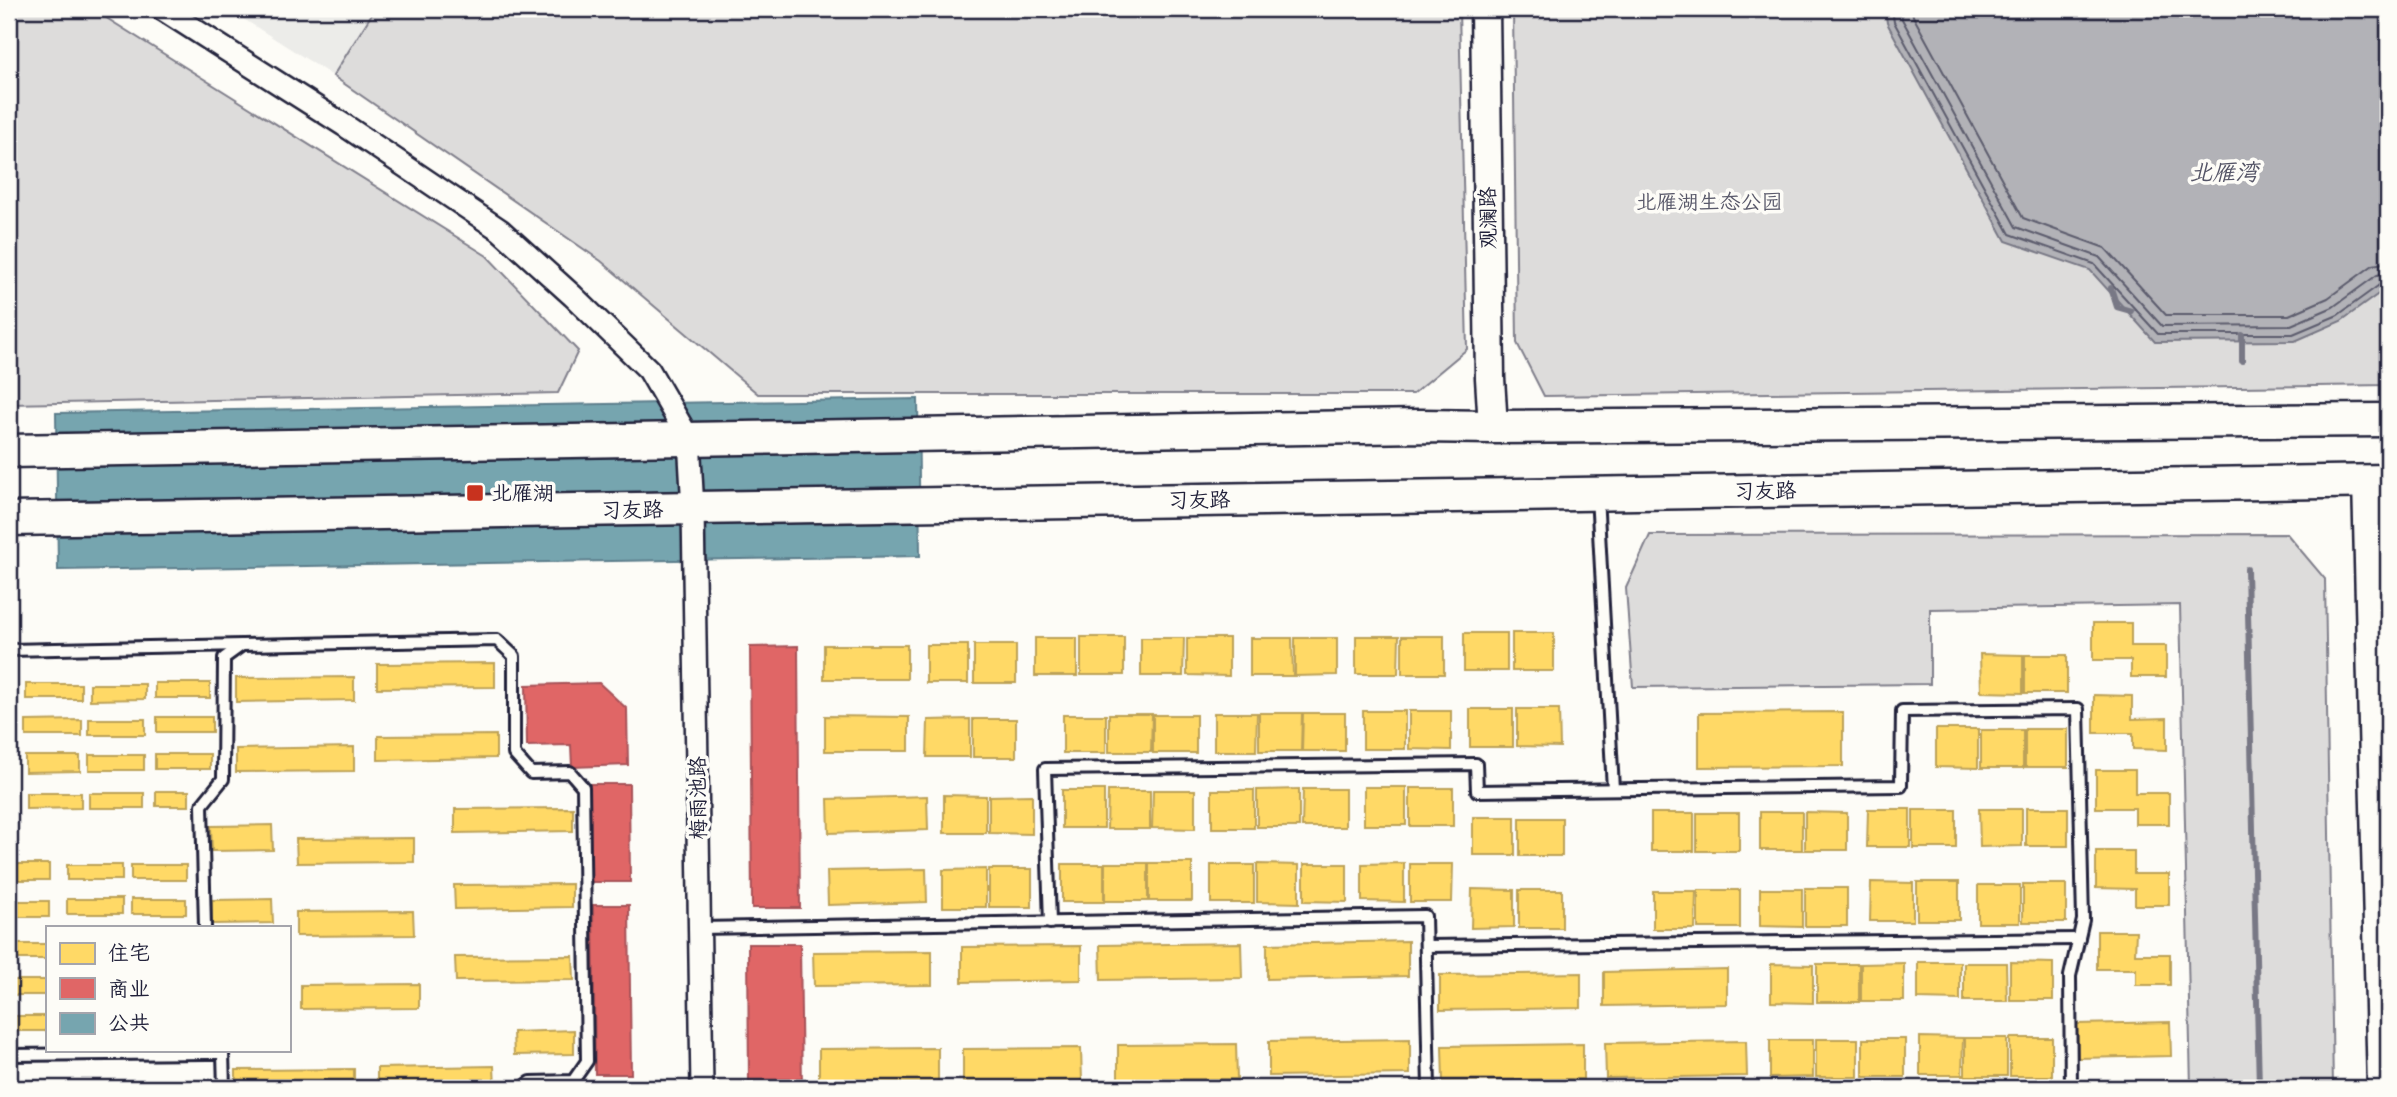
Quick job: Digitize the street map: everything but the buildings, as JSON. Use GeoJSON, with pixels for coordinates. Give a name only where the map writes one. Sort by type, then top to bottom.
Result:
{"type":"FeatureCollection","features":[{"type":"Feature","properties":{"kind":"main road"},"geometry":{"type":"LineString","coordinates":[[9,451],[1420,426],[2388,420]]}},
{"type":"Feature","properties":{"kind":"main road","name":"习友路"},"geometry":{"type":"LineString","coordinates":[[9,519],[2378,481]]}},
{"type":"Feature","properties":{"kind":"street"},"geometry":{"type":"LineString","coordinates":[[162,9],[344,125],[500,230],[649,370],[689,439]]}},
{"type":"Feature","properties":{"kind":"street","name":"观澜路"},"geometry":{"type":"LineString","coordinates":[[1485,9],[1493,427]]}},
{"type":"Feature","properties":{"kind":"street","name":"梅雨池路"},"geometry":{"type":"LineString","coordinates":[[689,439],[693,509],[702,1088]]}},
{"type":"Feature","properties":{"kind":"street"},"geometry":{"type":"LineString","coordinates":[[2378,481],[2382,1088]]}},
{"type":"Feature","properties":{"kind":"lane"},"geometry":{"type":"LineString","coordinates":[[1597,494],[1613,789]]}},
{"type":"Feature","properties":{"kind":"lane"},"geometry":{"type":"LineString","coordinates":[[9,650],[497,640],[514,656],[514,754],[531,772],[570,772],[583,787],[587,1061],[573,1082],[531,1082],[523,1088]]}},
{"type":"Feature","properties":{"kind":"lane"},"geometry":{"type":"LineString","coordinates":[[205,926],[202,805],[223,779],[224,658],[242,645]]}},
{"type":"Feature","properties":{"kind":"lane"},"geometry":{"type":"LineString","coordinates":[[1050,923],[1045,769],[1476,764],[1477,791],[1901,786],[1902,711],[2078,709],[2083,920],[2070,976],[2071,1088]]}},
{"type":"Feature","properties":{"kind":"lane"},"geometry":{"type":"LineString","coordinates":[[700,928],[1425,916],[1429,1088]]}},
{"type":"Feature","properties":{"kind":"lane"},"geometry":{"type":"LineString","coordinates":[[1426,946],[2078,939]]}},
{"type":"Feature","properties":{"kind":"lane"},"geometry":{"type":"LineString","coordinates":[[9,1055],[158,1052]]}},
{"type":"Feature","properties":{"kind":"lane"},"geometry":{"type":"LineString","coordinates":[[215,1052],[223,1053],[224,1088]]}},
{"type":"Feature","properties":{"kind":"shaded area"},"geometry":{"type":"Polygon","coordinates":[[[228,9],[375,9],[333,76],[228,9]]]}},
{"type":"Feature","properties":{"kind":"green space"},"geometry":{"type":"Polygon","coordinates":[[[9,9],[92,9],[487,256],[578,351],[558,393],[9,404],[9,9]]]}},
{"type":"Feature","properties":{"kind":"green space"},"geometry":{"type":"Polygon","coordinates":[[[375,9],[1459,9],[1467,349],[1413,394],[758,394],[601,261],[333,76],[375,9]]]}},
{"type":"Feature","properties":{"kind":"green space","name":"北雁湖生态公园"},"geometry":{"type":"Polygon","coordinates":[[[1513,9],[2388,9],[2388,385],[1544,396],[1517,343],[1513,9]]]}},
{"type":"Feature","properties":{"kind":"green space"},"geometry":{"type":"Polygon","coordinates":[[[2287,534],[2325,579],[2333,1088],[2191,1088],[2180,605],[1930,609],[1930,684],[1633,687],[1626,588],[1650,535],[2287,534]]]}},
{"type":"Feature","properties":{"kind":"water","name":"北雁湾"},"geometry":{"type":"Polygon","coordinates":[[[1885,9],[2388,9],[2388,287],[2341,321],[2295,341],[2155,342],[2090,270],[2006,241],[1887,23],[1885,9]]]}},
{"type":"Feature","properties":{"kind":"waterway"},"geometry":{"type":"LineString","coordinates":[[2111,288],[2117,307],[2131,311]]}},
{"type":"Feature","properties":{"kind":"waterway"},"geometry":{"type":"LineString","coordinates":[[2242,335],[2242,361]]}},
{"type":"Feature","properties":{"kind":"waterway"},"geometry":{"type":"LineString","coordinates":[[2247,569],[2259,1088]]}},
{"type":"Feature","properties":{"kind":"place","name":"北雁湖"},"geometry":{"type":"Point","coordinates":[475,493]}}]}
